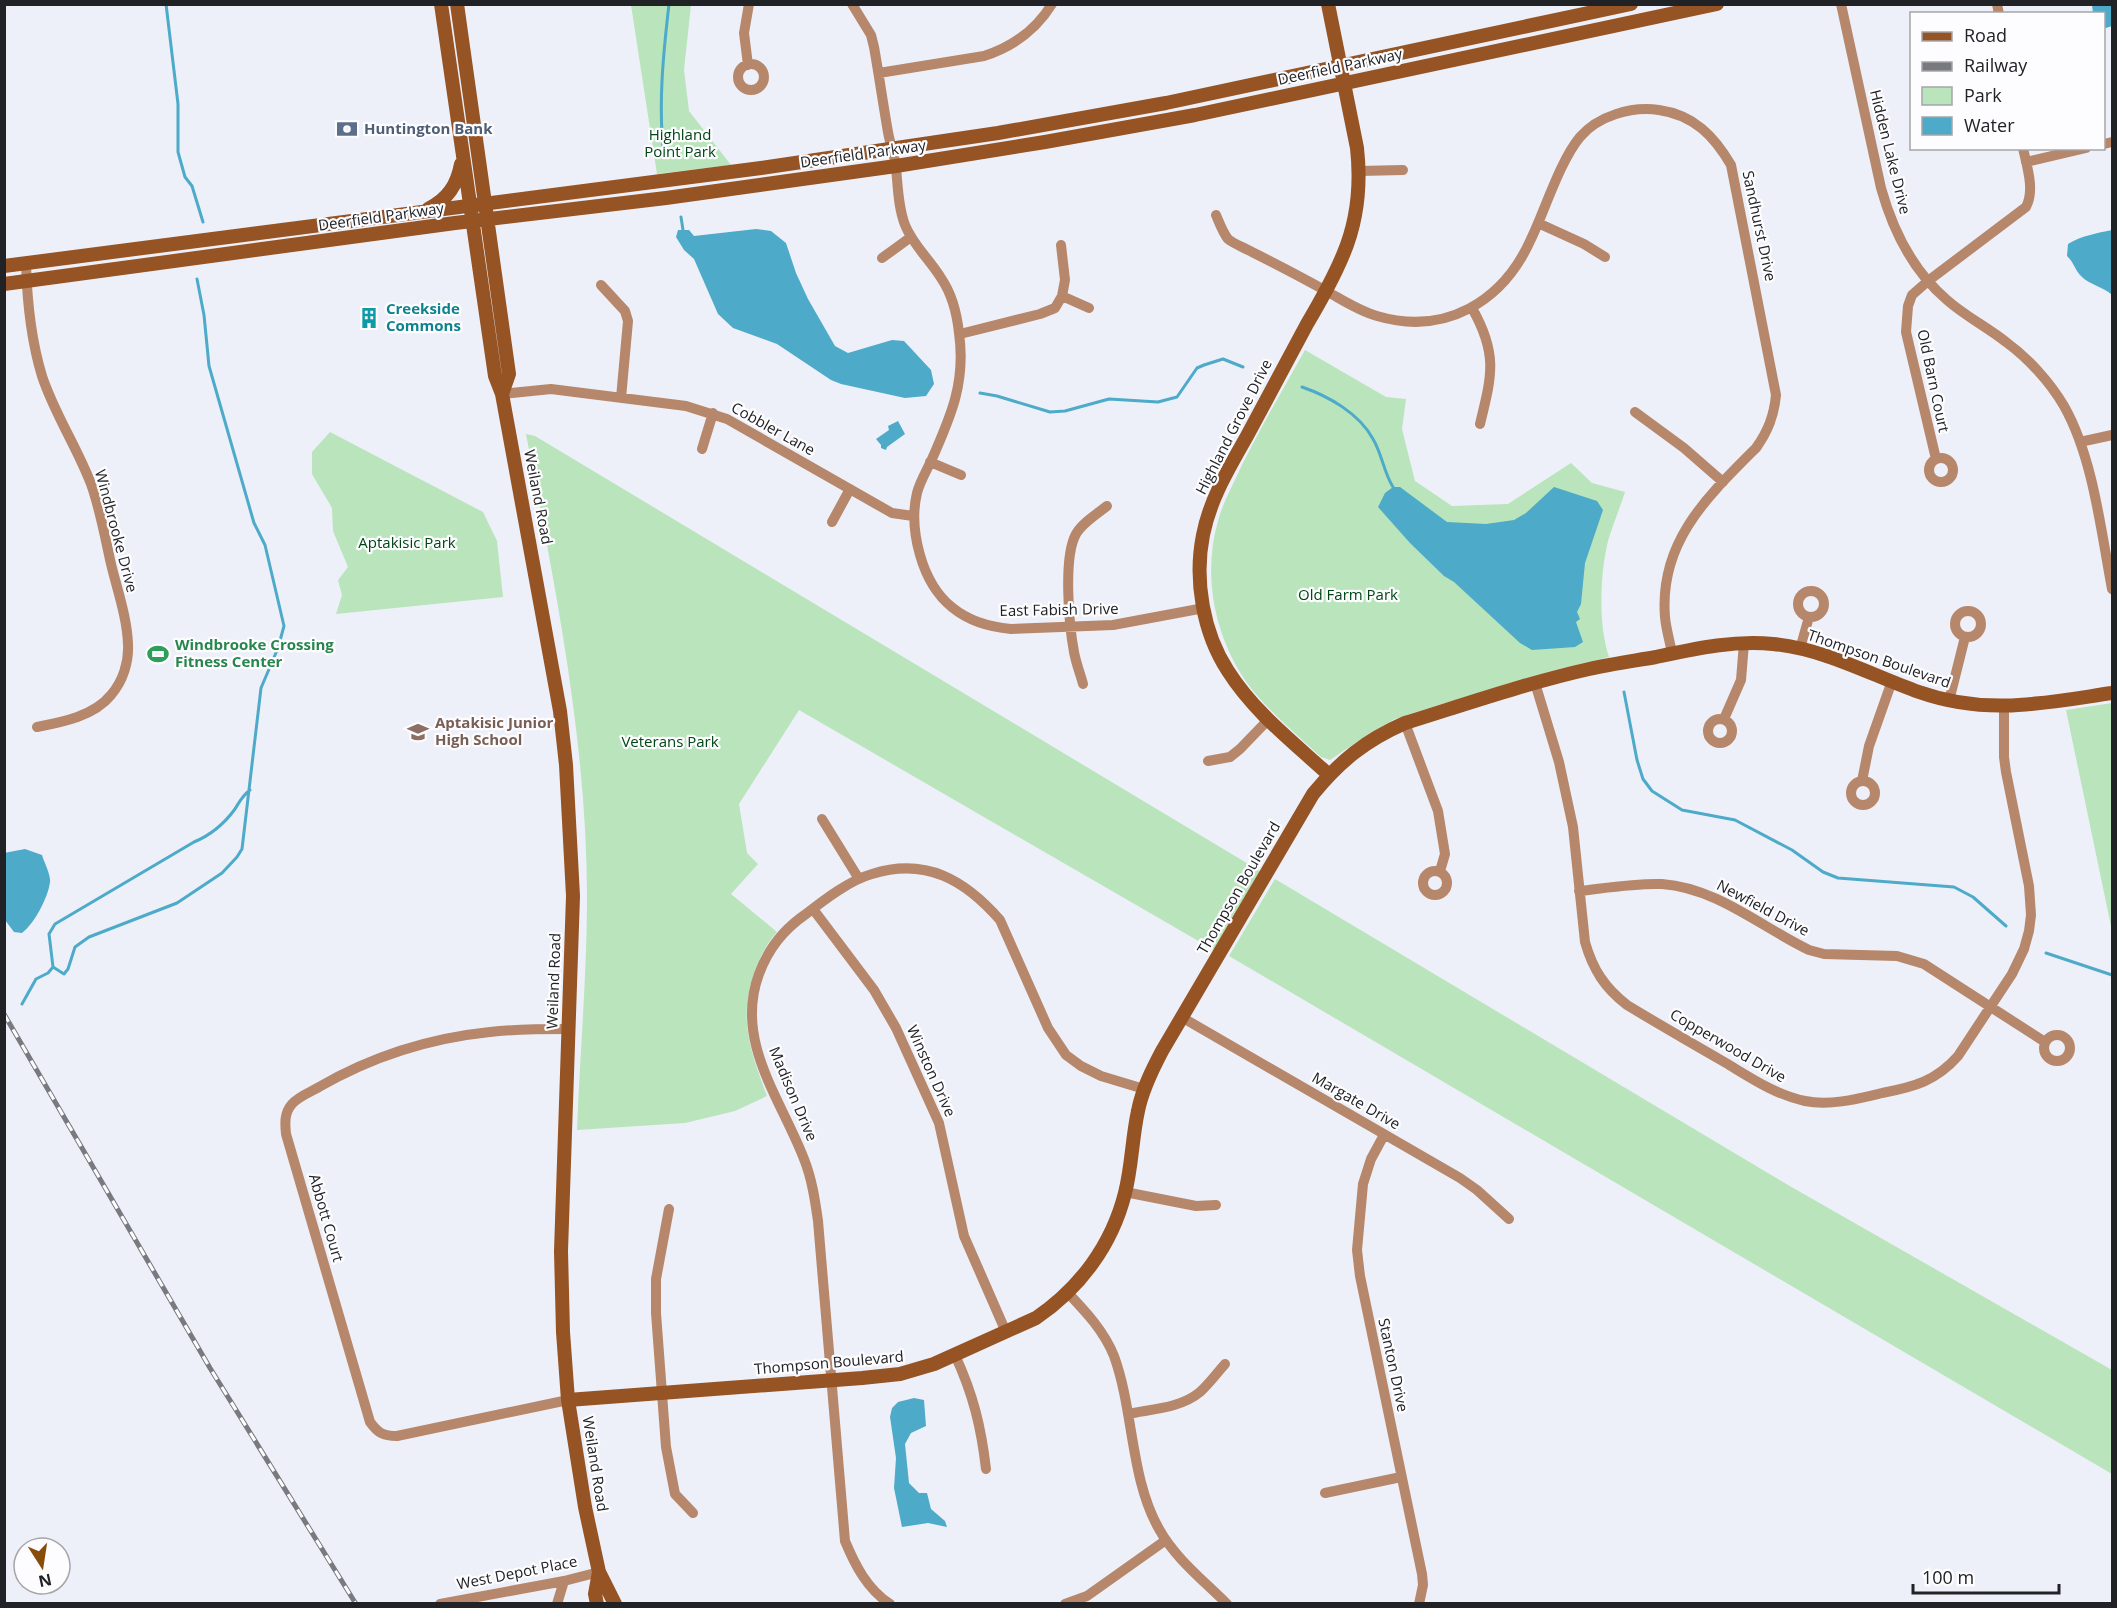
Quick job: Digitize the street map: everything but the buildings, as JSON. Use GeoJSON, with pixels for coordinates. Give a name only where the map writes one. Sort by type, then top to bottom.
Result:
{"type":"FeatureCollection","features":[{"type":"Feature","properties":{"kind":"main road","name":"Weiland Road"},"geometry":{"type":"LineString","coordinates":[[441,4],[495,376],[502,394],[558,700],[566,765],[573,896],[561,1251],[563,1332],[568,1400],[582,1488],[599,1572]]}},
{"type":"Feature","properties":{"kind":"main road","name":"Weiland Road"},"geometry":{"type":"LineString","coordinates":[[457,4],[509,374],[502,394]]}},
{"type":"Feature","properties":{"kind":"main road","name":"Highland Grove Drive"},"geometry":{"type":"LineString","coordinates":[[1328,4],[1357,148],[1358,193],[1350,235],[1326,290],[1214,498],[1203,536],[1200,584],[1210,636],[1227,670],[1256,708],[1329,775]]}},
{"type":"Feature","properties":{"kind":"main road","name":"Deerfield Parkway"},"geometry":{"type":"LineString","coordinates":[[4,266],[485,204],[998,133],[1106,114],[1342,66],[1631,4]]}},
{"type":"Feature","properties":{"kind":"main road","name":"Deerfield Parkway"},"geometry":{"type":"LineString","coordinates":[[4,284],[472,221],[634,202],[896,166],[1045,142],[1195,115],[1717,4]]}},
{"type":"Feature","properties":{"kind":"main road"},"geometry":{"type":"LineString","coordinates":[[422,212],[439,203],[450,193],[460,171],[463,156]]}},
{"type":"Feature","properties":{"kind":"main road","name":"Thompson Boulevard"},"geometry":{"type":"LineString","coordinates":[[568,1400],[830,1381],[908,1372],[934,1364],[1036,1318],[1068,1293],[1085,1274],[1104,1246],[1118,1217],[1125,1192],[1138,1109],[1144,1089],[1162,1051],[1313,794],[1355,750],[1405,723],[1589,669],[1672,653],[1744,643],[1774,644],[1834,658],[1919,692],[1949,701],[2004,707],[2029,706],[2112,693]]}},
{"type":"Feature","properties":{"kind":"main road"},"geometry":{"type":"LineString","coordinates":[[597,1604],[595,1594],[599,1572]]}},
{"type":"Feature","properties":{"kind":"main road"},"geometry":{"type":"LineString","coordinates":[[599,1572],[615,1604]]}},
{"type":"Feature","properties":{"kind":"street"},"geometry":{"type":"LineString","coordinates":[[748,65],[744,33],[749,4]]}},
{"type":"Feature","properties":{"kind":"street","name":"East Fabish Drive"},"geometry":{"type":"LineString","coordinates":[[852,4],[871,35],[896,166],[896,184],[902,212],[911,237],[942,279],[950,294],[960,334],[961,375],[953,413],[918,490],[913,516],[916,540],[928,579],[936,592],[954,609],[979,623],[996,628],[1113,625],[1204,608]]}},
{"type":"Feature","properties":{"kind":"street"},"geometry":{"type":"LineString","coordinates":[[879,73],[984,56],[996,52],[1020,39],[1038,23],[1052,4]]}},
{"type":"Feature","properties":{"kind":"street","name":"Hidden Lake Drive"},"geometry":{"type":"LineString","coordinates":[[1842,4],[1886,207],[1892,224],[1908,255],[1928,281],[1947,301],[2023,355],[2064,406],[2087,463],[2112,589]]}},
{"type":"Feature","properties":{"kind":"street","name":"Sandhurst Drive"},"geometry":{"type":"LineString","coordinates":[[1216,215],[1229,239],[1357,308],[1375,316],[1398,321],[1437,320],[1472,308],[1491,295],[1518,266],[1571,151],[1587,131],[1608,117],[1635,110],[1666,111],[1701,126],[1731,165],[1776,395],[1770,427],[1763,439],[1700,506],[1687,525],[1670,563],[1666,584],[1665,617],[1672,653]]}},
{"type":"Feature","properties":{"kind":"street","name":"Old Barn Court"},"geometry":{"type":"LineString","coordinates":[[1936,459],[1906,332],[1908,306],[1912,295],[1928,281],[2026,207],[2030,200],[2031,190],[2023,150]]}},
{"type":"Feature","properties":{"kind":"street"},"geometry":{"type":"LineString","coordinates":[[2026,162],[2077,150]]}},
{"type":"Feature","properties":{"kind":"street"},"geometry":{"type":"LineString","coordinates":[[1359,171],[1403,170]]}},
{"type":"Feature","properties":{"kind":"street"},"geometry":{"type":"LineString","coordinates":[[1538,223],[1584,244],[1605,257]]}},
{"type":"Feature","properties":{"kind":"street"},"geometry":{"type":"LineString","coordinates":[[882,258],[911,237]]}},
{"type":"Feature","properties":{"kind":"street"},"geometry":{"type":"LineString","coordinates":[[960,334],[1040,314],[1055,308],[1062,296],[1065,280],[1061,245]]}},
{"type":"Feature","properties":{"kind":"street","name":"Windbrooke Drive"},"geometry":{"type":"LineString","coordinates":[[26,263],[38,361],[55,406],[91,484],[118,591],[128,644],[127,664],[110,697],[85,714],[37,727]]}},
{"type":"Feature","properties":{"kind":"street"},"geometry":{"type":"LineString","coordinates":[[601,285],[625,311],[628,321],[621,398]]}},
{"type":"Feature","properties":{"kind":"street"},"geometry":{"type":"LineString","coordinates":[[1062,296],[1089,308]]}},
{"type":"Feature","properties":{"kind":"street"},"geometry":{"type":"LineString","coordinates":[[1472,308],[1483,328],[1491,361],[1480,424]]}},
{"type":"Feature","properties":{"kind":"street","name":"Cobbler Lane"},"geometry":{"type":"LineString","coordinates":[[502,394],[551,389],[686,406],[713,413],[892,513],[913,516]]}},
{"type":"Feature","properties":{"kind":"street"},"geometry":{"type":"LineString","coordinates":[[1635,412],[1684,448],[1723,482]]}},
{"type":"Feature","properties":{"kind":"street"},"geometry":{"type":"LineString","coordinates":[[702,449],[713,413]]}},
{"type":"Feature","properties":{"kind":"street"},"geometry":{"type":"LineString","coordinates":[[2080,442],[2112,435]]}},
{"type":"Feature","properties":{"kind":"street"},"geometry":{"type":"LineString","coordinates":[[930,462],[961,475]]}},
{"type":"Feature","properties":{"kind":"street"},"geometry":{"type":"LineString","coordinates":[[832,522],[850,489]]}},
{"type":"Feature","properties":{"kind":"street"},"geometry":{"type":"LineString","coordinates":[[1083,684],[1074,652],[1071,626],[1068,579],[1072,542],[1078,531],[1107,506]]}},
{"type":"Feature","properties":{"kind":"street"},"geometry":{"type":"LineString","coordinates":[[1800,649],[1809,617]]}},
{"type":"Feature","properties":{"kind":"street"},"geometry":{"type":"LineString","coordinates":[[1949,701],[1965,637]]}},
{"type":"Feature","properties":{"kind":"street"},"geometry":{"type":"LineString","coordinates":[[1724,719],[1741,680],[1744,643]]}},
{"type":"Feature","properties":{"kind":"street"},"geometry":{"type":"LineString","coordinates":[[1862,781],[1869,746],[1892,681]]}},
{"type":"Feature","properties":{"kind":"street","name":"Copperwood Drive"},"geometry":{"type":"LineString","coordinates":[[1535,683],[1574,827],[1583,930],[1589,956],[1599,976],[1610,992],[1627,1005],[1768,1088],[1804,1101],[1848,1101],[1914,1087],[1934,1077],[1958,1056],[2019,962],[2031,915],[2029,886],[2004,757],[2004,707]]}},
{"type":"Feature","properties":{"kind":"street"},"geometry":{"type":"LineString","coordinates":[[1208,761],[1230,756],[1240,749],[1269,719]]}},
{"type":"Feature","properties":{"kind":"street"},"geometry":{"type":"LineString","coordinates":[[1405,723],[1438,811],[1445,854],[1440,872]]}},
{"type":"Feature","properties":{"kind":"street"},"geometry":{"type":"LineString","coordinates":[[822,819],[859,879]]}},
{"type":"Feature","properties":{"kind":"street","name":"Madison Drive"},"geometry":{"type":"LineString","coordinates":[[890,1604],[871,1587],[859,1570],[845,1540],[818,1221],[811,1178],[758,1056],[753,1036],[751,1013],[754,987],[770,951],[797,920],[859,879],[886,870],[915,867],[930,870],[966,887],[1000,920],[1048,1028],[1066,1055],[1101,1076],[1144,1089]]}},
{"type":"Feature","properties":{"kind":"street","name":"Newfield Drive"},"geometry":{"type":"LineString","coordinates":[[1579,891],[1661,884],[1701,892],[1720,900],[1809,950],[1824,954],[1897,956],[1924,964],[2046,1042]]}},
{"type":"Feature","properties":{"kind":"street","name":"Winston Drive"},"geometry":{"type":"LineString","coordinates":[[813,909],[874,990],[896,1028],[939,1123],[964,1236],[1006,1332]]}},
{"type":"Feature","properties":{"kind":"street","name":"Margate Drive"},"geometry":{"type":"LineString","coordinates":[[1183,1018],[1477,1190],[1509,1219]]}},
{"type":"Feature","properties":{"kind":"street","name":"Abbott Court"},"geometry":{"type":"LineString","coordinates":[[568,1029],[516,1029],[489,1032],[393,1053],[334,1078],[298,1099],[287,1111],[285,1121],[286,1134],[367,1412],[370,1422],[378,1433],[397,1436],[568,1400]]}},
{"type":"Feature","properties":{"kind":"street","name":"Stanton Drive"},"geometry":{"type":"LineString","coordinates":[[1384,1135],[1365,1173],[1357,1250],[1360,1276],[1422,1574],[1423,1585],[1419,1604]]}},
{"type":"Feature","properties":{"kind":"street"},"geometry":{"type":"LineString","coordinates":[[1125,1192],[1196,1206],[1216,1205]]}},
{"type":"Feature","properties":{"kind":"street"},"geometry":{"type":"LineString","coordinates":[[669,1209],[656,1279],[656,1313],[666,1447],[675,1494],[693,1514]]}},
{"type":"Feature","properties":{"kind":"street"},"geometry":{"type":"LineString","coordinates":[[1068,1293],[1087,1312],[1107,1341],[1114,1357],[1144,1491],[1158,1528],[1178,1556],[1227,1604]]}},
{"type":"Feature","properties":{"kind":"street"},"geometry":{"type":"LineString","coordinates":[[955,1355],[977,1413],[986,1469]]}},
{"type":"Feature","properties":{"kind":"street"},"geometry":{"type":"LineString","coordinates":[[1128,1414],[1178,1404],[1190,1399],[1200,1392],[1226,1364]]}},
{"type":"Feature","properties":{"kind":"street"},"geometry":{"type":"LineString","coordinates":[[1325,1493],[1401,1477]]}},
{"type":"Feature","properties":{"kind":"street"},"geometry":{"type":"LineString","coordinates":[[1065,1604],[1087,1596],[1166,1540]]}},
{"type":"Feature","properties":{"kind":"street","name":"West Depot Place"},"geometry":{"type":"LineString","coordinates":[[440,1604],[564,1581],[599,1572]]}},
{"type":"Feature","properties":{"kind":"street"},"geometry":{"type":"LineString","coordinates":[[557,1604],[564,1581]]}},
{"type":"Feature","properties":{"kind":"green space","name":"Highland Point Park"},"geometry":{"type":"Polygon","coordinates":[[[631,5],[691,5],[684,70],[689,111],[731,165],[657,174],[631,5]]]}},
{"type":"Feature","properties":{"kind":"green space","name":"Old Farm Park"},"geometry":{"type":"Polygon","coordinates":[[[1305,350],[1386,397],[1406,399],[1402,429],[1415,481],[1452,506],[1508,504],[1571,463],[1592,483],[1625,492],[1608,541],[1603,569],[1601,599],[1603,630],[1609,657],[1554,670],[1395,719],[1330,760],[1321,757],[1273,713],[1247,683],[1227,646],[1214,605],[1211,563],[1213,542],[1225,500],[1256,437],[1305,350]]]}},
{"type":"Feature","properties":{"kind":"green space","name":"Aptakisic Park"},"geometry":{"type":"Polygon","coordinates":[[[330,432],[483,512],[497,541],[503,597],[336,614],[342,595],[338,580],[348,567],[333,531],[332,508],[312,474],[312,452],[330,432]]]}},
{"type":"Feature","properties":{"kind":"green space","name":"Veterans Park"},"geometry":{"type":"Polygon","coordinates":[[[526,434],[535,436],[1260,871],[1214,950],[799,710],[739,804],[747,853],[758,864],[731,894],[777,932],[758,963],[747,1002],[751,1048],[767,1096],[735,1111],[685,1123],[577,1130],[587,927],[586,839],[582,781],[558,607],[526,434]]]}},
{"type":"Feature","properties":{"kind":"green space"},"geometry":{"type":"Polygon","coordinates":[[[2112,703],[2112,931],[2066,710],[2112,703]]]}},
{"type":"Feature","properties":{"kind":"green space"},"geometry":{"type":"Polygon","coordinates":[[[1275,879],[1788,1185],[2112,1370],[2112,1474],[1229,956],[1275,879]]]}},
{"type":"Feature","properties":{"kind":"water"},"geometry":{"type":"Polygon","coordinates":[[[2092,5],[2112,5],[2112,26],[2105,27],[2105,12],[2093,12],[2092,5]]]}},
{"type":"Feature","properties":{"kind":"water"},"geometry":{"type":"Polygon","coordinates":[[[756,229],[771,231],[786,243],[808,299],[835,346],[848,353],[892,340],[904,341],[931,370],[934,384],[926,396],[905,398],[841,384],[831,380],[777,344],[733,328],[718,314],[694,259],[684,250],[676,237],[678,230],[689,230],[694,236],[756,229]]]}},
{"type":"Feature","properties":{"kind":"water"},"geometry":{"type":"Polygon","coordinates":[[[2112,230],[2112,295],[2082,277],[2067,256],[2068,244],[2084,237],[2112,230]]]}},
{"type":"Feature","properties":{"kind":"water"},"geometry":{"type":"Polygon","coordinates":[[[898,421],[905,434],[886,450],[881,448],[876,439],[889,430],[888,426],[898,421]]]}},
{"type":"Feature","properties":{"kind":"water"},"geometry":{"type":"Polygon","coordinates":[[[1393,487],[1400,487],[1447,522],[1486,524],[1514,520],[1526,513],[1554,487],[1597,501],[1603,510],[1585,563],[1581,604],[1577,612],[1580,619],[1576,622],[1583,642],[1575,647],[1532,650],[1520,643],[1454,582],[1444,576],[1378,507],[1385,493],[1393,487]]]}},
{"type":"Feature","properties":{"kind":"water"},"geometry":{"type":"Polygon","coordinates":[[[25,849],[42,855],[50,882],[40,910],[22,933],[14,932],[5,920],[4,853],[25,849]]]}},
{"type":"Feature","properties":{"kind":"water"},"geometry":{"type":"Polygon","coordinates":[[[914,1398],[924,1400],[926,1426],[911,1433],[905,1444],[909,1483],[919,1493],[927,1493],[931,1509],[945,1521],[947,1527],[928,1523],[902,1527],[894,1488],[896,1458],[890,1417],[892,1408],[898,1402],[914,1398]]]}},
{"type":"Feature","properties":{"kind":"waterway"},"geometry":{"type":"LineString","coordinates":[[166,4],[178,104],[178,152],[185,177],[192,186],[203,222]]}},
{"type":"Feature","properties":{"kind":"waterway"},"geometry":{"type":"LineString","coordinates":[[664,157],[661,100],[669,4]]}},
{"type":"Feature","properties":{"kind":"waterway"},"geometry":{"type":"LineString","coordinates":[[681,217],[683,230]]}},
{"type":"Feature","properties":{"kind":"waterway"},"geometry":{"type":"LineString","coordinates":[[22,1004],[36,979],[48,973],[53,967],[64,974],[68,969],[75,947],[89,937],[177,903],[222,873],[242,849],[261,688],[278,648],[284,626],[265,545],[254,523],[209,366],[204,315],[197,279]]}},
{"type":"Feature","properties":{"kind":"waterway"},"geometry":{"type":"LineString","coordinates":[[980,393],[1050,412],[1065,411],[1109,399],[1158,402],[1177,397],[1197,368],[1204,365],[1223,359],[1243,367]]}},
{"type":"Feature","properties":{"kind":"waterway"},"geometry":{"type":"LineString","coordinates":[[1302,387],[1322,395],[1360,421],[1376,445],[1393,487]]}},
{"type":"Feature","properties":{"kind":"waterway"},"geometry":{"type":"LineString","coordinates":[[1624,692],[1637,760],[1643,779],[1652,791],[1682,810],[1735,820],[1792,850],[1823,872],[1838,878],[1954,887],[1973,897],[2006,926]]}},
{"type":"Feature","properties":{"kind":"waterway"},"geometry":{"type":"LineString","coordinates":[[53,967],[49,934],[55,924],[212,832],[226,820],[250,790]]}},
{"type":"Feature","properties":{"kind":"waterway"},"geometry":{"type":"LineString","coordinates":[[2046,953],[2112,975]]}},
{"type":"Feature","properties":{"kind":"railway"},"geometry":{"type":"LineString","coordinates":[[4,1014],[210,1368],[356,1604]]}},
{"type":"Feature","properties":{"kind":"place","name":"Huntington Bank"},"geometry":{"type":"Point","coordinates":[347,129]}},
{"type":"Feature","properties":{"kind":"place","name":"Creekside Commons"},"geometry":{"type":"Point","coordinates":[369,318]}},
{"type":"Feature","properties":{"kind":"place","name":"Windbrooke Crossing Fitness Center"},"geometry":{"type":"Point","coordinates":[158,654]}},
{"type":"Feature","properties":{"kind":"place","name":"Aptakisic Junior High School"},"geometry":{"type":"Point","coordinates":[418,732]}}]}
